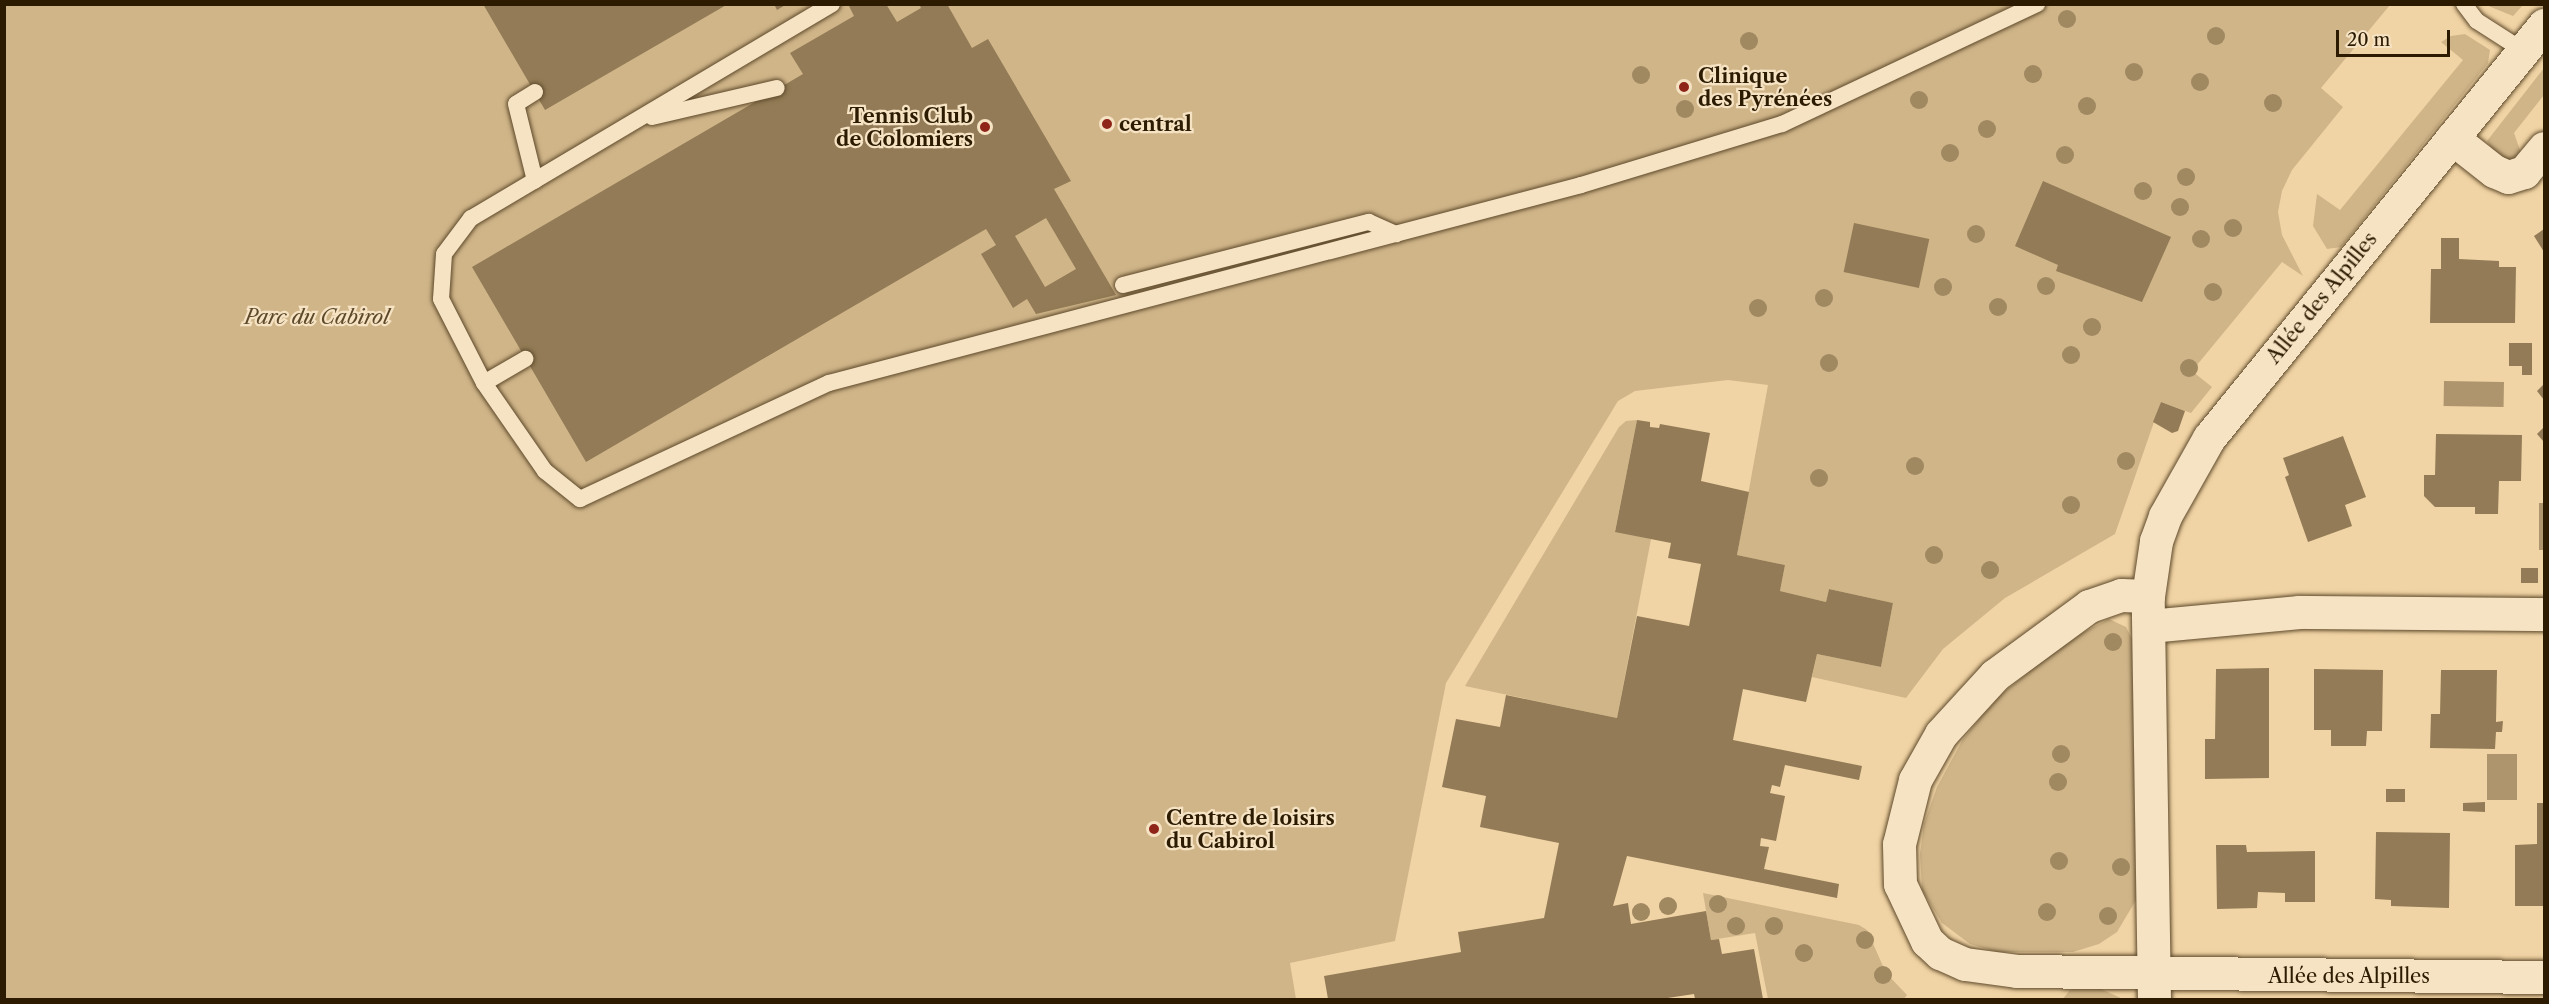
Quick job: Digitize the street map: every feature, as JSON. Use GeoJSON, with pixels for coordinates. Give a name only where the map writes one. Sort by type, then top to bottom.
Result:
{"type":"FeatureCollection","features":[{"type":"Feature","properties":{"kind":"street","name":"Allée des Alpilles"},"geometry":{"type":"LineString","coordinates":[[2154,986],[2148,611],[2151,562],[2162,524],[2209,438],[2452,138],[2538,36]]}},
{"type":"Feature","properties":{"kind":"street"},"geometry":{"type":"LineString","coordinates":[[2452,138],[2494,171],[2508,177],[2524,172],[2544,148]]}},
{"type":"Feature","properties":{"kind":"street","name":"Allée des Alpilles"},"geometry":{"type":"LineString","coordinates":[[2544,614],[2148,611],[2121,596],[2089,606],[1976,692],[1941,734],[1915,780],[1904,815],[1899,864],[1900,884],[1927,941],[1940,953],[1965,964],[2154,986],[2544,977]]}},
{"type":"Feature","properties":{"kind":"lane"},"geometry":{"type":"LineString","coordinates":[[832,4],[471,218],[444,254],[441,299],[484,383],[545,471],[580,499],[829,383],[1581,185],[1782,124],[2037,4]]}},
{"type":"Feature","properties":{"kind":"lane"},"geometry":{"type":"LineString","coordinates":[[2464,4],[2477,21],[2538,36]]}},
{"type":"Feature","properties":{"kind":"lane"},"geometry":{"type":"LineString","coordinates":[[636,120],[777,88]]}},
{"type":"Feature","properties":{"kind":"lane"},"geometry":{"type":"LineString","coordinates":[[535,92],[516,104],[535,181]]}},
{"type":"Feature","properties":{"kind":"lane"},"geometry":{"type":"LineString","coordinates":[[1123,285],[1370,222],[1396,234]]}},
{"type":"Feature","properties":{"kind":"lane"},"geometry":{"type":"LineString","coordinates":[[484,383],[525,359]]}},
{"type":"Feature","properties":{"kind":"green space","name":"Parc du Cabirol"},"geometry":{"type":"Polygon","coordinates":[[[5,5],[2390,5],[2321,88],[2343,107],[2292,170],[2282,191],[2278,212],[2282,235],[2303,276],[2282,262],[2192,371],[2212,387],[2191,413],[2161,402],[2115,534],[2005,598],[1943,649],[1906,698],[1812,677],[1817,654],[1881,667],[1893,603],[1829,589],[1826,602],[1780,591],[1785,565],[1737,555],[1768,385],[1728,380],[1635,391],[1618,401],[1446,683],[1395,941],[1290,963],[1296,999],[5,1000],[5,5]]]}},
{"type":"Feature","properties":{"kind":"green space"},"geometry":{"type":"Polygon","coordinates":[[[2486,5],[2523,5],[2513,16],[2486,5]]]}},
{"type":"Feature","properties":{"kind":"green space"},"geometry":{"type":"Polygon","coordinates":[[[2465,34],[2490,50],[2488,63],[2341,247],[2327,249],[2313,226],[2317,194],[2340,210],[2463,60],[2441,42],[2451,36],[2465,34]]]}},
{"type":"Feature","properties":{"kind":"green space"},"geometry":{"type":"Polygon","coordinates":[[[2544,68],[2544,95],[2514,133],[2522,156],[2502,164],[2487,141],[2544,68]]]}},
{"type":"Feature","properties":{"kind":"green space"},"geometry":{"type":"Polygon","coordinates":[[[1637,420],[1615,531],[1651,539],[1617,718],[1465,686],[1619,427],[1626,421],[1637,420]]]}},
{"type":"Feature","properties":{"kind":"green space"},"geometry":{"type":"Polygon","coordinates":[[[2109,619],[2126,627],[2132,639],[2136,900],[2117,932],[2099,944],[2073,952],[1997,952],[1970,944],[1942,923],[1922,890],[1920,854],[1924,824],[1937,787],[1962,741],[1994,700],[2069,640],[2109,619]]]}},
{"type":"Feature","properties":{"kind":"green space"},"geometry":{"type":"Polygon","coordinates":[[[1703,893],[1859,925],[1867,930],[1886,973],[1907,995],[1903,1000],[1768,999],[1755,933],[1711,940],[1703,893]]]}},
{"type":"Feature","properties":{"kind":"green space"},"geometry":{"type":"Polygon","coordinates":[[[2082,987],[2101,989],[2123,999],[2062,1000],[2070,990],[2082,987]]]}},
{"type":"Feature","properties":{"kind":"shaded area"},"geometry":{"type":"Polygon","coordinates":[[[2444,381],[2504,382],[2504,407],[2444,406],[2444,381]]]}},
{"type":"Feature","properties":{"kind":"shaded area"},"geometry":{"type":"Polygon","coordinates":[[[2544,497],[2544,550],[2539,550],[2539,503],[2543,503],[2544,497]]]}},
{"type":"Feature","properties":{"kind":"shaded area"},"geometry":{"type":"Polygon","coordinates":[[[2487,754],[2517,754],[2517,800],[2487,800],[2487,754]]]}},
{"type":"Feature","properties":{"kind":"building"},"geometry":{"type":"Polygon","coordinates":[[[483,4],[728,4],[545,110],[483,4]]]}},
{"type":"Feature","properties":{"kind":"building"},"geometry":{"type":"Polygon","coordinates":[[[774,4],[787,4],[777,10],[774,4]]]}},
{"type":"Feature","properties":{"kind":"building"},"geometry":{"type":"Polygon","coordinates":[[[848,4],[886,4],[897,22],[921,8],[919,4],[947,4],[972,48],[988,39],[1071,181],[1054,189],[1116,295],[1036,314],[1027,299],[1013,308],[981,254],[996,245],[986,229],[586,462],[472,267],[803,74],[790,53],[854,16],[848,4]],[[1046,218],[1015,236],[1045,287],[1076,269],[1046,218]]]}},
{"type":"Feature","properties":{"kind":"building"},"geometry":{"type":"Polygon","coordinates":[[[2043,181],[2171,237],[2142,302],[2056,271],[2058,265],[2015,246],[2043,181]]]}},
{"type":"Feature","properties":{"kind":"building"},"geometry":{"type":"Polygon","coordinates":[[[1854,223],[1929,239],[1919,288],[1844,272],[1854,223]]]}},
{"type":"Feature","properties":{"kind":"building"},"geometry":{"type":"Polygon","coordinates":[[[2544,229],[2544,252],[2534,236],[2544,229]]]}},
{"type":"Feature","properties":{"kind":"building"},"geometry":{"type":"Polygon","coordinates":[[[2441,238],[2459,238],[2459,259],[2499,261],[2499,267],[2516,267],[2515,323],[2430,323],[2431,269],[2441,269],[2441,238]]]}},
{"type":"Feature","properties":{"kind":"building"},"geometry":{"type":"Polygon","coordinates":[[[2509,343],[2532,343],[2532,375],[2522,375],[2522,366],[2509,366],[2509,343]]]}},
{"type":"Feature","properties":{"kind":"building"},"geometry":{"type":"Polygon","coordinates":[[[2544,384],[2544,400],[2537,391],[2544,384]]]}},
{"type":"Feature","properties":{"kind":"building"},"geometry":{"type":"Polygon","coordinates":[[[2161,402],[2185,411],[2178,431],[2172,433],[2153,422],[2161,402]]]}},
{"type":"Feature","properties":{"kind":"building"},"geometry":{"type":"Polygon","coordinates":[[[1637,420],[1650,422],[1650,427],[1659,428],[1660,424],[1710,433],[1701,481],[1749,492],[1737,555],[1785,565],[1780,591],[1826,602],[1829,589],[1893,603],[1881,667],[1817,654],[1806,702],[1743,689],[1733,740],[1862,766],[1859,780],[1785,765],[1780,787],[1772,785],[1770,793],[1785,796],[1776,841],[1761,838],[1760,846],[1769,847],[1764,869],[1839,884],[1837,898],[1627,856],[1613,906],[1628,903],[1631,924],[1706,911],[1711,940],[1719,939],[1722,954],[1754,949],[1763,999],[1695,999],[1694,994],[1661,999],[1328,999],[1324,976],[1461,952],[1458,932],[1544,918],[1559,843],[1480,827],[1486,796],[1442,787],[1456,719],[1500,727],[1506,695],[1617,718],[1637,616],[1689,626],[1701,564],[1668,558],[1671,543],[1615,532],[1637,420]]]}},
{"type":"Feature","properties":{"kind":"building"},"geometry":{"type":"Polygon","coordinates":[[[2544,427],[2544,442],[2537,434],[2544,427]]]}},
{"type":"Feature","properties":{"kind":"building"},"geometry":{"type":"Polygon","coordinates":[[[2436,434],[2522,435],[2521,481],[2499,481],[2498,514],[2475,514],[2475,507],[2435,507],[2424,496],[2424,475],[2435,475],[2436,434]]]}},
{"type":"Feature","properties":{"kind":"building"},"geometry":{"type":"Polygon","coordinates":[[[2343,436],[2366,497],[2345,505],[2352,526],[2308,542],[2285,477],[2289,475],[2283,458],[2343,436]]]}},
{"type":"Feature","properties":{"kind":"building"},"geometry":{"type":"Polygon","coordinates":[[[2521,568],[2538,568],[2538,583],[2521,583],[2521,568]]]}},
{"type":"Feature","properties":{"kind":"building"},"geometry":{"type":"Polygon","coordinates":[[[2269,668],[2269,778],[2205,779],[2205,739],[2215,739],[2216,669],[2269,668]]]}},
{"type":"Feature","properties":{"kind":"building"},"geometry":{"type":"Polygon","coordinates":[[[2314,669],[2383,670],[2382,731],[2367,731],[2366,746],[2331,746],[2331,730],[2314,730],[2314,669]]]}},
{"type":"Feature","properties":{"kind":"building"},"geometry":{"type":"Polygon","coordinates":[[[2441,670],[2497,670],[2496,722],[2503,721],[2502,732],[2496,732],[2495,749],[2430,748],[2431,714],[2440,714],[2441,670]]]}},
{"type":"Feature","properties":{"kind":"building"},"geometry":{"type":"Polygon","coordinates":[[[2386,789],[2405,789],[2405,802],[2386,802],[2386,789]]]}},
{"type":"Feature","properties":{"kind":"building"},"geometry":{"type":"Polygon","coordinates":[[[2485,802],[2485,812],[2463,811],[2463,803],[2485,802]]]}},
{"type":"Feature","properties":{"kind":"building"},"geometry":{"type":"Polygon","coordinates":[[[2537,803],[2544,803],[2544,906],[2515,906],[2515,845],[2537,844],[2537,803]]]}},
{"type":"Feature","properties":{"kind":"building"},"geometry":{"type":"Polygon","coordinates":[[[2376,832],[2450,833],[2449,908],[2391,906],[2391,900],[2375,899],[2376,832]]]}},
{"type":"Feature","properties":{"kind":"building"},"geometry":{"type":"Polygon","coordinates":[[[2216,845],[2246,845],[2247,852],[2315,851],[2315,902],[2285,902],[2285,893],[2258,892],[2257,908],[2217,909],[2216,845]]]}},
{"type":"Feature","properties":{"kind":"place","name":"Clinique des Pyrénées"},"geometry":{"type":"Point","coordinates":[1684,87]}},
{"type":"Feature","properties":{"kind":"place","name":"central"},"geometry":{"type":"Point","coordinates":[1107,124]}},
{"type":"Feature","properties":{"kind":"place","name":"Tennis Club de Colomiers"},"geometry":{"type":"Point","coordinates":[985,127]}},
{"type":"Feature","properties":{"kind":"place","name":"Centre de loisirs du Cabirol"},"geometry":{"type":"Point","coordinates":[1154,829]}}]}
